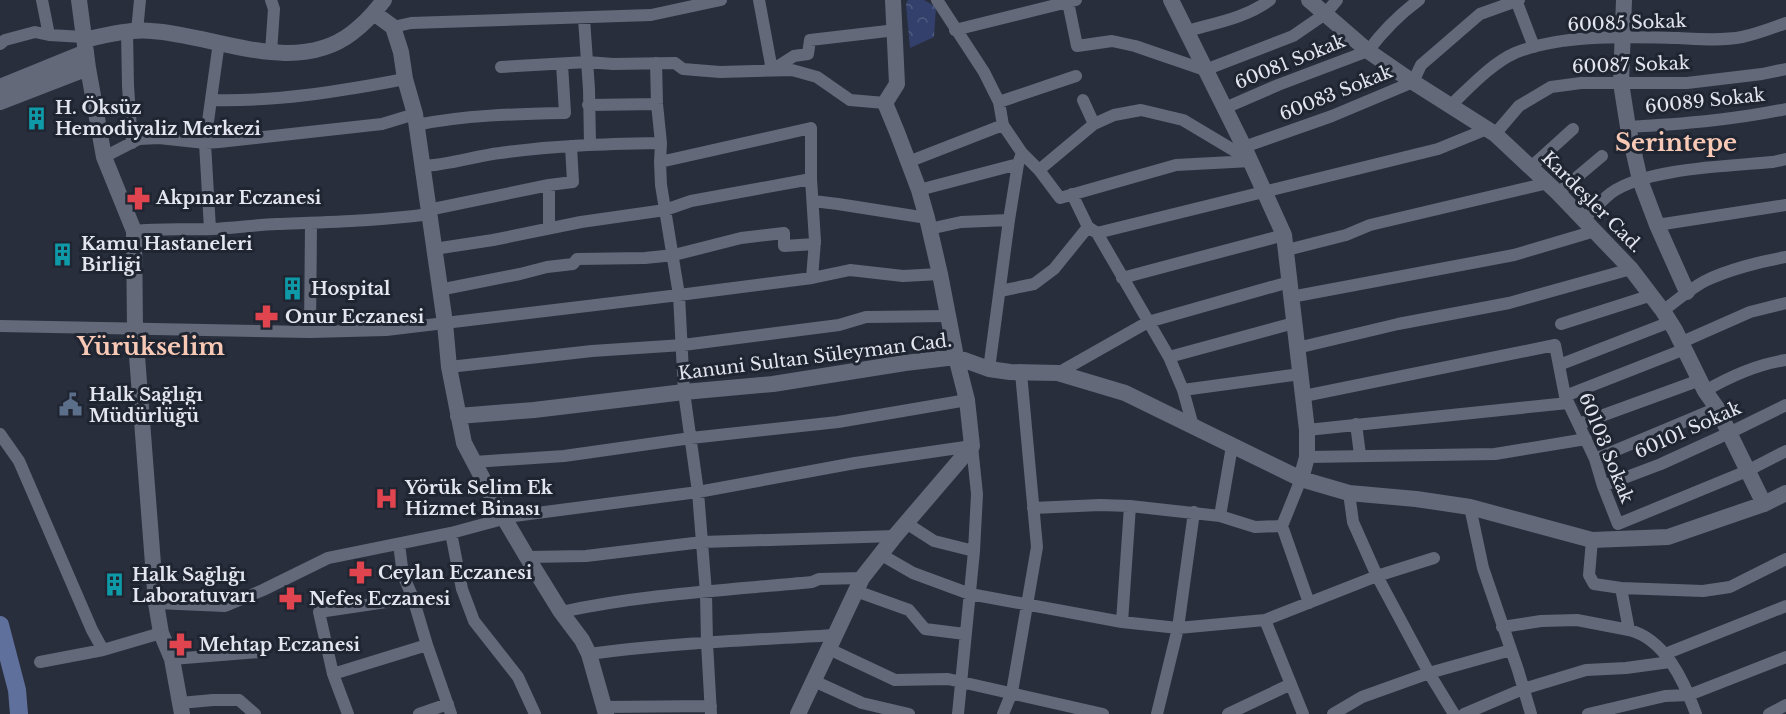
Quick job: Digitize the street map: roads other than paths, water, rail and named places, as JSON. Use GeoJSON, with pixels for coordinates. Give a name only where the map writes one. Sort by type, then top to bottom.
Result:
{"type":"FeatureCollection","features":[{"type":"Feature","properties":{"kind":"main road"},"geometry":{"type":"LineString","coordinates":[[0,625],[17,690],[19,714]]}},
{"type":"Feature","properties":{"kind":"street"},"geometry":{"type":"LineString","coordinates":[[42,0],[49,35]]}},
{"type":"Feature","properties":{"kind":"street"},"geometry":{"type":"LineString","coordinates":[[79,0],[104,157],[134,231],[135,330],[156,603],[161,633],[172,659],[181,708],[213,700],[239,700],[255,714]]}},
{"type":"Feature","properties":{"kind":"street"},"geometry":{"type":"LineString","coordinates":[[132,142],[128,86],[132,31],[140,0]]}},
{"type":"Feature","properties":{"kind":"street"},"geometry":{"type":"LineString","coordinates":[[271,0],[274,9],[271,52]]}},
{"type":"Feature","properties":{"kind":"street"},"geometry":{"type":"LineString","coordinates":[[393,27],[411,23],[651,15],[722,0]]}},
{"type":"Feature","properties":{"kind":"street"},"geometry":{"type":"LineString","coordinates":[[759,0],[772,70]]}},
{"type":"Feature","properties":{"kind":"street"},"geometry":{"type":"LineString","coordinates":[[885,103],[897,84],[894,0]]}},
{"type":"Feature","properties":{"kind":"street"},"geometry":{"type":"LineString","coordinates":[[937,0],[984,72],[999,102],[1003,125],[1020,159],[1039,170],[1060,198],[1072,194],[1169,357],[1183,390],[1193,426]]}},
{"type":"Feature","properties":{"kind":"street"},"geometry":{"type":"LineString","coordinates":[[1171,0],[1248,154],[1286,242],[1304,396],[1307,457],[1282,526],[1309,603]]}},
{"type":"Feature","properties":{"kind":"street"},"geometry":{"type":"LineString","coordinates":[[1187,31],[1258,9],[1270,0]]}},
{"type":"Feature","properties":{"kind":"street","name":"Kardeşler Cad."},"geometry":{"type":"LineString","coordinates":[[1309,0],[1368,51],[1491,132],[1553,188],[1631,269],[1667,316],[1702,386],[1717,408],[1764,504]]}},
{"type":"Feature","properties":{"kind":"street"},"geometry":{"type":"LineString","coordinates":[[955,30],[1072,1],[1077,46],[1112,41],[1135,46],[1206,70],[1293,36],[1325,14],[1337,0]]}},
{"type":"Feature","properties":{"kind":"street","name":"60081 Sokak"},"geometry":{"type":"LineString","coordinates":[[1225,108],[1310,72],[1368,51],[1403,12],[1419,0]]}},
{"type":"Feature","properties":{"kind":"street"},"geometry":{"type":"LineString","coordinates":[[1517,0],[1534,47]]}},
{"type":"Feature","properties":{"kind":"street","name":"60083 Sokak"},"geometry":{"type":"LineString","coordinates":[[1072,194],[1176,165],[1248,154],[1413,82],[1421,65],[1480,15],[1517,0]]}},
{"type":"Feature","properties":{"kind":"street"},"geometry":{"type":"LineString","coordinates":[[1624,0],[1621,83],[1628,127],[1640,180],[1687,292]]}},
{"type":"Feature","properties":{"kind":"street"},"geometry":{"type":"LineString","coordinates":[[0,87],[132,31],[152,31],[271,52],[304,53],[332,45],[352,33],[379,6],[393,27],[416,119],[445,323],[449,367],[464,443],[504,519],[561,612],[582,640],[589,654],[605,710],[711,710],[706,643],[706,592],[698,492],[684,392],[679,295],[665,210],[660,162],[662,143],[657,104],[656,63]]}},
{"type":"Feature","properties":{"kind":"street"},"geometry":{"type":"LineString","coordinates":[[584,18],[590,145]]}},
{"type":"Feature","properties":{"kind":"street","name":"60085 Sokak"},"geometry":{"type":"LineString","coordinates":[[1451,105],[1480,76],[1513,54],[1534,47],[1581,39],[1741,37],[1786,23]]}},
{"type":"Feature","properties":{"kind":"street"},"geometry":{"type":"LineString","coordinates":[[772,70],[794,56],[807,54],[810,40],[896,30]]}},
{"type":"Feature","properties":{"kind":"street"},"geometry":{"type":"LineString","coordinates":[[0,44],[5,40],[35,32],[85,49]]}},
{"type":"Feature","properties":{"kind":"street"},"geometry":{"type":"LineString","coordinates":[[210,229],[205,143],[219,42]]}},
{"type":"Feature","properties":{"kind":"street"},"geometry":{"type":"LineString","coordinates":[[0,102],[85,49]]}},
{"type":"Feature","properties":{"kind":"street"},"geometry":{"type":"LineString","coordinates":[[501,66],[587,62],[675,63],[683,69],[720,72],[792,70],[817,77],[850,100],[885,103]]}},
{"type":"Feature","properties":{"kind":"street"},"geometry":{"type":"LineString","coordinates":[[104,157],[140,138],[205,143],[416,119],[442,120],[492,114],[565,113],[562,64]]}},
{"type":"Feature","properties":{"kind":"street","name":"60087 Sokak"},"geometry":{"type":"LineString","coordinates":[[1092,230],[1265,193],[1438,149],[1491,132],[1518,106],[1551,87],[1581,83],[1687,83],[1786,69]]}},
{"type":"Feature","properties":{"kind":"street"},"geometry":{"type":"LineString","coordinates":[[999,102],[1076,76]]}},
{"type":"Feature","properties":{"kind":"street"},"geometry":{"type":"LineString","coordinates":[[212,100],[284,98],[405,79]]}},
{"type":"Feature","properties":{"kind":"street"},"geometry":{"type":"LineString","coordinates":[[1083,100],[1094,124]]}},
{"type":"Feature","properties":{"kind":"street"},"geometry":{"type":"LineString","coordinates":[[885,103],[919,190],[967,400],[977,494],[974,550],[958,714]]}},
{"type":"Feature","properties":{"kind":"street"},"geometry":{"type":"LineString","coordinates":[[588,105],[657,104]]}},
{"type":"Feature","properties":{"kind":"street","name":"60089 Sokak"},"geometry":{"type":"LineString","coordinates":[[1628,127],[1760,115],[1786,109]]}},
{"type":"Feature","properties":{"kind":"street"},"geometry":{"type":"LineString","coordinates":[[1039,170],[1094,124],[1114,114],[1141,110],[1183,120],[1248,154]]}},
{"type":"Feature","properties":{"kind":"street"},"geometry":{"type":"LineString","coordinates":[[908,162],[1003,125]]}},
{"type":"Feature","properties":{"kind":"street"},"geometry":{"type":"LineString","coordinates":[[660,162],[811,128],[815,244],[812,278]]}},
{"type":"Feature","properties":{"kind":"street"},"geometry":{"type":"LineString","coordinates":[[1531,167],[1573,129]]}},
{"type":"Feature","properties":{"kind":"street"},"geometry":{"type":"LineString","coordinates":[[423,166],[501,153],[571,146],[662,143]]}},
{"type":"Feature","properties":{"kind":"street"},"geometry":{"type":"LineString","coordinates":[[134,231],[400,218],[549,185],[573,182],[571,146]]}},
{"type":"Feature","properties":{"kind":"street"},"geometry":{"type":"LineString","coordinates":[[1122,278],[1286,242],[1346,235],[1370,225],[1553,188],[1602,156]]}},
{"type":"Feature","properties":{"kind":"street"},"geometry":{"type":"LineString","coordinates":[[919,190],[1020,159]]}},
{"type":"Feature","properties":{"kind":"street"},"geometry":{"type":"LineString","coordinates":[[989,369],[1009,220],[1020,159]]}},
{"type":"Feature","properties":{"kind":"street"},"geometry":{"type":"LineString","coordinates":[[1058,373],[1148,322],[1290,289],[1514,255],[1590,225],[1612,192],[1640,180],[1661,174],[1786,159]]}},
{"type":"Feature","properties":{"kind":"street"},"geometry":{"type":"LineString","coordinates":[[434,249],[665,210],[691,201],[811,179]]}},
{"type":"Feature","properties":{"kind":"street"},"geometry":{"type":"LineString","coordinates":[[549,185],[549,228]]}},
{"type":"Feature","properties":{"kind":"street"},"geometry":{"type":"LineString","coordinates":[[813,201],[928,223],[1009,220]]}},
{"type":"Feature","properties":{"kind":"street"},"geometry":{"type":"LineString","coordinates":[[1657,225],[1786,205]]}},
{"type":"Feature","properties":{"kind":"street"},"geometry":{"type":"LineString","coordinates":[[309,332],[310,224]]}},
{"type":"Feature","properties":{"kind":"street"},"geometry":{"type":"LineString","coordinates":[[1000,291],[1034,284],[1054,269],[1092,230]]}},
{"type":"Feature","properties":{"kind":"street"},"geometry":{"type":"LineString","coordinates":[[439,290],[547,267],[573,264],[577,260],[674,255],[741,238],[784,233],[784,246],[815,244]]}},
{"type":"Feature","properties":{"kind":"street"},"geometry":{"type":"LineString","coordinates":[[1559,365],[1667,316],[1687,292],[1707,280],[1764,261],[1786,257]]}},
{"type":"Feature","properties":{"kind":"street"},"geometry":{"type":"LineString","coordinates":[[1297,348],[1398,324],[1509,303],[1631,269]]}},
{"type":"Feature","properties":{"kind":"street"},"geometry":{"type":"LineString","coordinates":[[0,326],[309,332],[386,330],[812,278],[850,270],[903,276],[940,274]]}},
{"type":"Feature","properties":{"kind":"street"},"geometry":{"type":"LineString","coordinates":[[1561,324],[1652,295]]}},
{"type":"Feature","properties":{"kind":"street"},"geometry":{"type":"LineString","coordinates":[[1307,430],[1567,399],[1683,346],[1750,312],[1786,303]]}},
{"type":"Feature","properties":{"kind":"street"},"geometry":{"type":"LineString","coordinates":[[449,367],[592,351],[683,345],[839,325],[866,317],[948,316]]}},
{"type":"Feature","properties":{"kind":"street"},"geometry":{"type":"LineString","coordinates":[[1169,357],[1294,323]]}},
{"type":"Feature","properties":{"kind":"street","name":"60103 Sokak"},"geometry":{"type":"LineString","coordinates":[[1304,396],[1555,345],[1567,399],[1595,459],[1602,486],[1620,531],[1786,451]]}},
{"type":"Feature","properties":{"kind":"street","name":"Kanuni Sultan Süleyman Cad."},"geometry":{"type":"LineString","coordinates":[[458,416],[773,384],[956,357],[989,369],[1021,373],[1058,373],[1125,393],[1301,478],[1349,494],[1416,499],[1470,507],[1592,540],[1620,531],[1668,537],[1764,504],[1786,493]]}},
{"type":"Feature","properties":{"kind":"street"},"geometry":{"type":"LineString","coordinates":[[1579,424],[1786,360]]}},
{"type":"Feature","properties":{"kind":"street"},"geometry":{"type":"LineString","coordinates":[[1004,714],[1012,692],[1036,547],[1021,373]]}},
{"type":"Feature","properties":{"kind":"street"},"geometry":{"type":"LineString","coordinates":[[1183,390],[1300,374]]}},
{"type":"Feature","properties":{"kind":"street"},"geometry":{"type":"LineString","coordinates":[[474,462],[564,456],[691,438],[838,422],[967,400]]}},
{"type":"Feature","properties":{"kind":"street","name":"60101 Sokak"},"geometry":{"type":"LineString","coordinates":[[1602,486],[1662,464],[1786,405]]}},
{"type":"Feature","properties":{"kind":"street"},"geometry":{"type":"LineString","coordinates":[[1595,459],[1717,408]]}},
{"type":"Feature","properties":{"kind":"street"},"geometry":{"type":"LineString","coordinates":[[1356,424],[1360,455]]}},
{"type":"Feature","properties":{"kind":"street"},"geometry":{"type":"LineString","coordinates":[[0,434],[19,461],[92,630],[103,650]]}},
{"type":"Feature","properties":{"kind":"street"},"geometry":{"type":"LineString","coordinates":[[1307,457],[1495,454],[1586,439]]}},
{"type":"Feature","properties":{"kind":"street"},"geometry":{"type":"LineString","coordinates":[[156,603],[225,606],[328,558],[451,533],[514,516],[698,492],[855,463],[972,446]]}},
{"type":"Feature","properties":{"kind":"street"},"geometry":{"type":"LineString","coordinates":[[802,713],[814,681],[859,585],[880,554],[972,446]]}},
{"type":"Feature","properties":{"kind":"street"},"geometry":{"type":"LineString","coordinates":[[1220,516],[1232,446]]}},
{"type":"Feature","properties":{"kind":"street"},"geometry":{"type":"LineString","coordinates":[[1349,494],[1353,522],[1377,576],[1429,673],[1454,714]]}},
{"type":"Feature","properties":{"kind":"street"},"geometry":{"type":"LineString","coordinates":[[1034,508],[1130,506],[1220,516],[1255,526],[1282,526]]}},
{"type":"Feature","properties":{"kind":"street"},"geometry":{"type":"LineString","coordinates":[[1122,622],[1130,506]]}},
{"type":"Feature","properties":{"kind":"street"},"geometry":{"type":"LineString","coordinates":[[1470,507],[1483,568],[1531,714]]}},
{"type":"Feature","properties":{"kind":"street"},"geometry":{"type":"LineString","coordinates":[[1157,714],[1178,628],[1194,512]]}},
{"type":"Feature","properties":{"kind":"street"},"geometry":{"type":"LineString","coordinates":[[527,557],[586,556],[702,542],[900,530],[974,550]]}},
{"type":"Feature","properties":{"kind":"street"},"geometry":{"type":"LineString","coordinates":[[451,533],[462,589],[474,621],[518,677],[535,714]]}},
{"type":"Feature","properties":{"kind":"street"},"geometry":{"type":"LineString","coordinates":[[1592,540],[1589,574],[1594,584],[1621,588],[1703,591],[1730,587],[1786,559]]}},
{"type":"Feature","properties":{"kind":"street"},"geometry":{"type":"LineString","coordinates":[[399,544],[403,575],[413,598],[449,709],[419,714]]}},
{"type":"Feature","properties":{"kind":"street"},"geometry":{"type":"LineString","coordinates":[[880,554],[913,573],[970,594],[1122,622],[1178,628],[1265,620],[1377,576],[1434,558]]}},
{"type":"Feature","properties":{"kind":"street"},"geometry":{"type":"LineString","coordinates":[[561,612],[604,603],[812,582],[819,579],[859,585],[909,610],[925,629],[966,634]]}},
{"type":"Feature","properties":{"kind":"street"},"geometry":{"type":"LineString","coordinates":[[1621,588],[1629,630]]}},
{"type":"Feature","properties":{"kind":"street"},"geometry":{"type":"LineString","coordinates":[[348,714],[333,674],[319,612],[413,598]]}},
{"type":"Feature","properties":{"kind":"street"},"geometry":{"type":"LineString","coordinates":[[1464,714],[1523,689],[1586,670],[1626,668],[1668,658],[1786,606]]}},
{"type":"Feature","properties":{"kind":"street"},"geometry":{"type":"LineString","coordinates":[[1265,620],[1303,714]]}},
{"type":"Feature","properties":{"kind":"street"},"geometry":{"type":"LineString","coordinates":[[1502,627],[1541,621],[1577,620],[1641,633],[1668,658],[1689,695],[1696,714]]}},
{"type":"Feature","properties":{"kind":"street"},"geometry":{"type":"LineString","coordinates":[[40,662],[103,650],[161,633]]}},
{"type":"Feature","properties":{"kind":"street"},"geometry":{"type":"LineString","coordinates":[[589,654],[706,643],[832,642],[895,681],[948,679],[1103,714]]}},
{"type":"Feature","properties":{"kind":"street"},"geometry":{"type":"LineString","coordinates":[[333,674],[427,645]]}},
{"type":"Feature","properties":{"kind":"street"},"geometry":{"type":"LineString","coordinates":[[1333,714],[1362,697],[1429,673],[1511,650]]}},
{"type":"Feature","properties":{"kind":"street"},"geometry":{"type":"LineString","coordinates":[[172,659],[260,652]]}},
{"type":"Feature","properties":{"kind":"street"},"geometry":{"type":"LineString","coordinates":[[1587,714],[1665,696],[1689,695],[1786,657]]}},
{"type":"Feature","properties":{"kind":"street"},"geometry":{"type":"LineString","coordinates":[[814,681],[862,703],[909,714]]}},
{"type":"Feature","properties":{"kind":"street"},"geometry":{"type":"LineString","coordinates":[[1228,714],[1291,684]]}},
{"type":"Feature","properties":{"kind":"street"},"geometry":{"type":"LineString","coordinates":[[1769,714],[1786,705]]}},
{"type":"Feature","properties":{"kind":"place","name":"H. Öksüz Hemodiyaliz Merkezi"},"geometry":{"type":"Point","coordinates":[37,118]}},
{"type":"Feature","properties":{"kind":"place","name":"Akpınar Eczanesi"},"geometry":{"type":"Point","coordinates":[138,198]}},
{"type":"Feature","properties":{"kind":"place","name":"Kamu Hastaneleri Birliği"},"geometry":{"type":"Point","coordinates":[63,254]}},
{"type":"Feature","properties":{"kind":"place","name":"Hospital"},"geometry":{"type":"Point","coordinates":[293,289]}},
{"type":"Feature","properties":{"kind":"place","name":"Onur Eczanesi"},"geometry":{"type":"Point","coordinates":[267,317]}},
{"type":"Feature","properties":{"kind":"place","name":"Halk Sağlığı Müdürlüğü"},"geometry":{"type":"Point","coordinates":[71,405]}},
{"type":"Feature","properties":{"kind":"place","name":"Yörük Selim Ek Hizmet Binası"},"geometry":{"type":"Point","coordinates":[387,498]}},
{"type":"Feature","properties":{"kind":"place","name":"Ceylan Eczanesi"},"geometry":{"type":"Point","coordinates":[360,573]}},
{"type":"Feature","properties":{"kind":"place","name":"Halk Sağlığı Laboratuvarı"},"geometry":{"type":"Point","coordinates":[114,585]}},
{"type":"Feature","properties":{"kind":"place","name":"Nefes Eczanesi"},"geometry":{"type":"Point","coordinates":[291,599]}},
{"type":"Feature","properties":{"kind":"place","name":"Mehtap Eczanesi"},"geometry":{"type":"Point","coordinates":[181,645]}},
{"type":"Feature","properties":{"kind":"district","name":"Serintepe"},"geometry":{"type":"Point","coordinates":[1676,142]}},
{"type":"Feature","properties":{"kind":"district","name":"Yürükselim"},"geometry":{"type":"Point","coordinates":[151,346]}}]}
